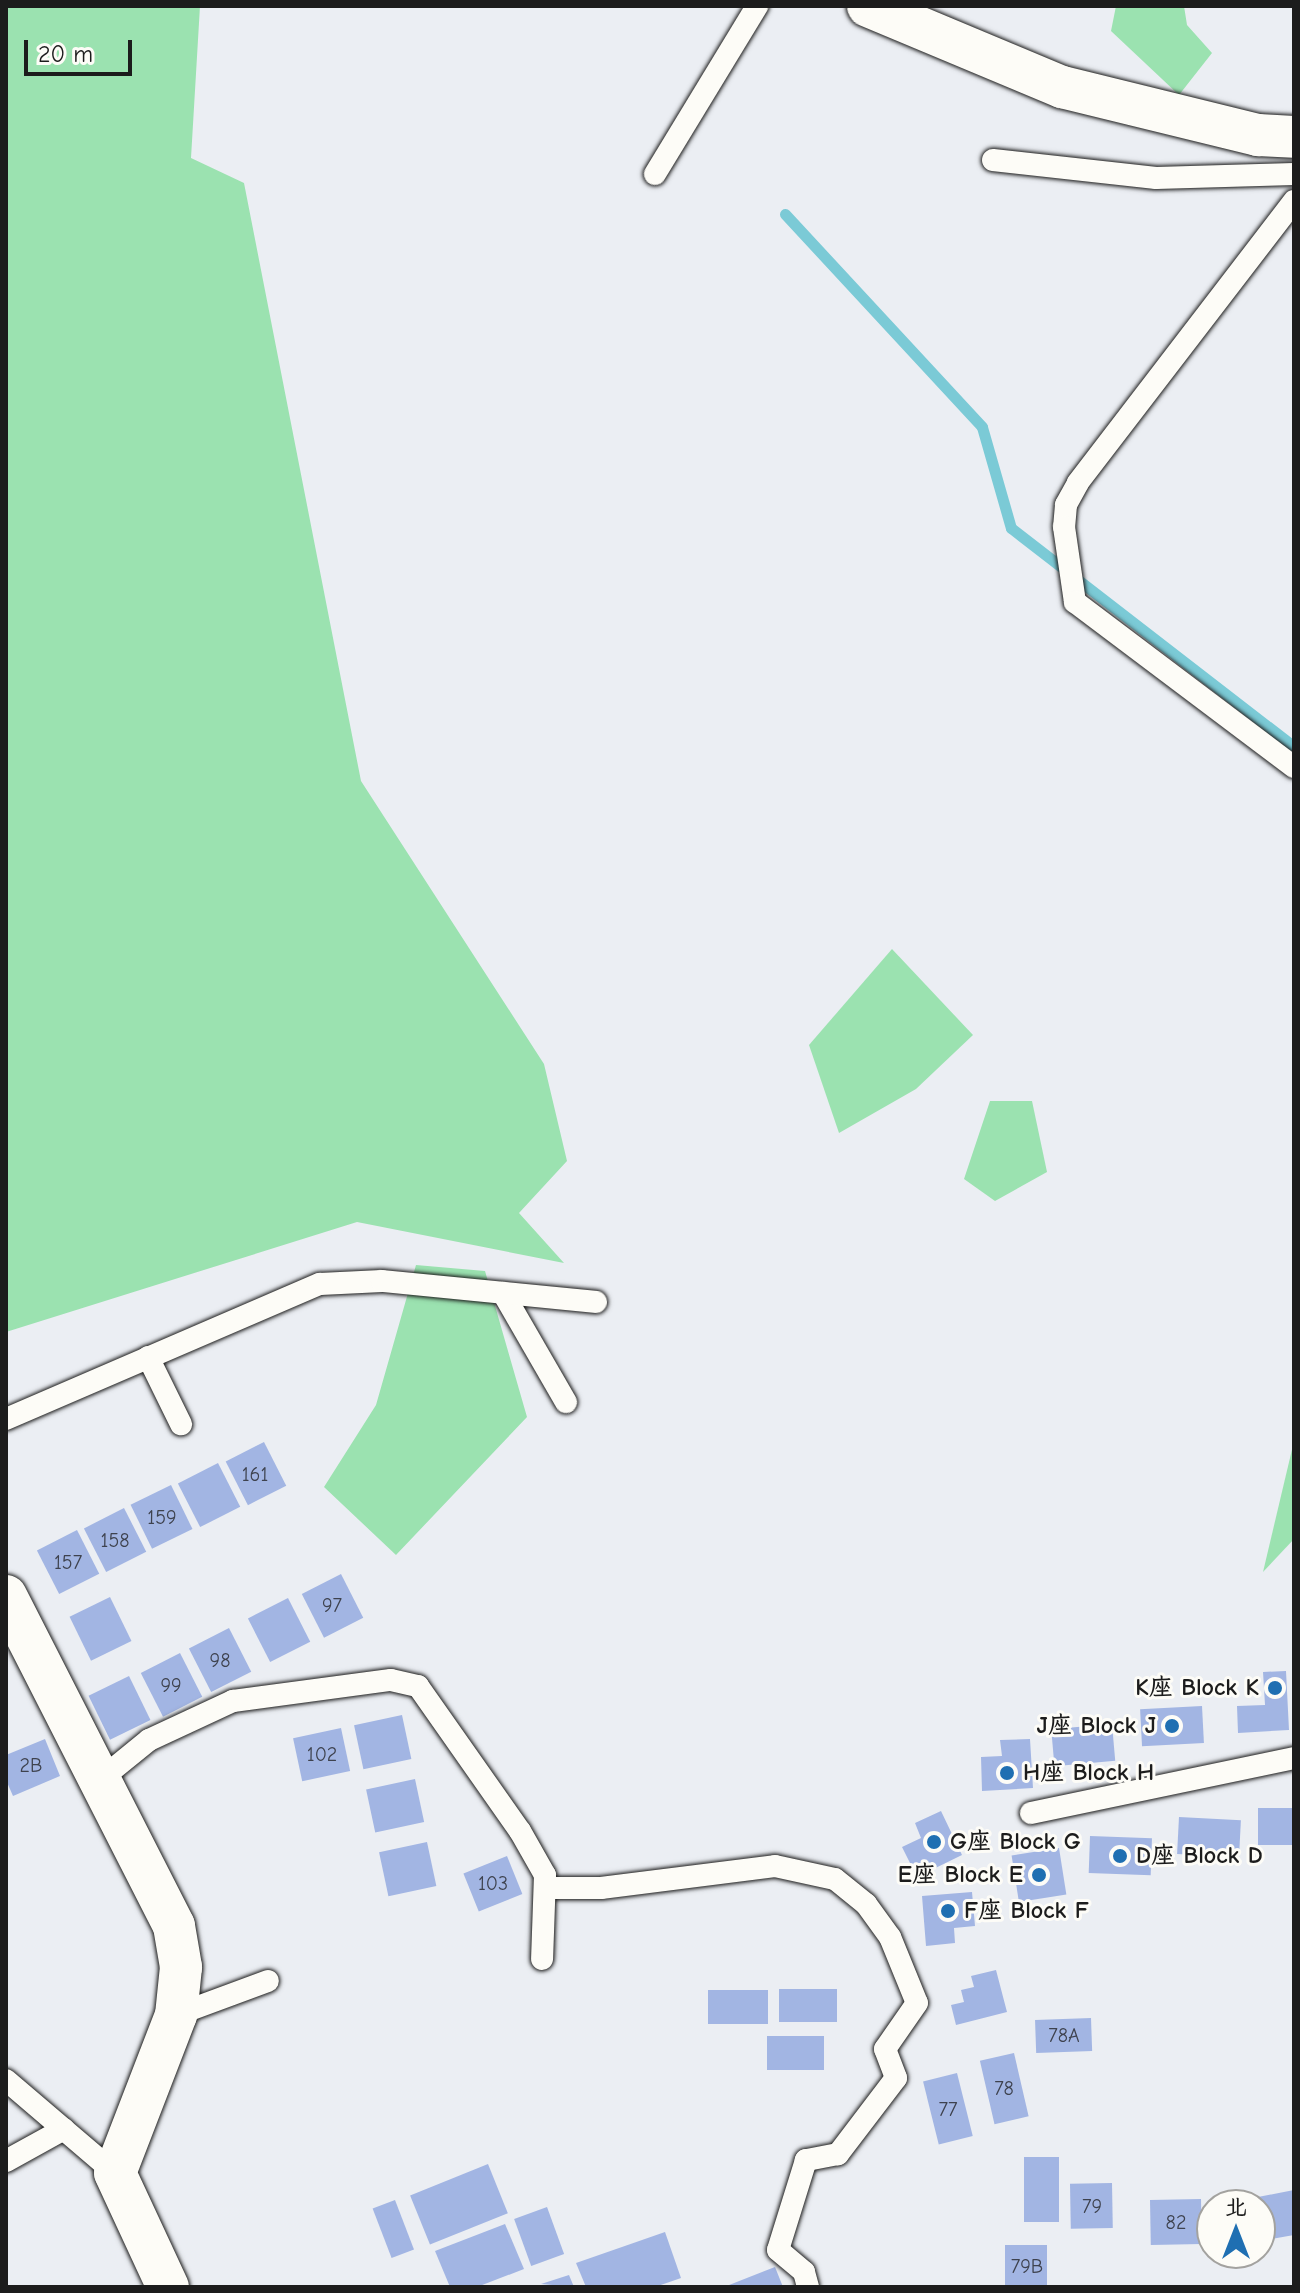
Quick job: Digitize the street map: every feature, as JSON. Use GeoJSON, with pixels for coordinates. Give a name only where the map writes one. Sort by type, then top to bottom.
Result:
{"type":"FeatureCollection","features":[{"type":"Feature","properties":{"kind":"street"},"geometry":{"type":"LineString","coordinates":[[868,6],[1062,87],[1258,135],[1294,137]]}},
{"type":"Feature","properties":{"kind":"street"},"geometry":{"type":"LineString","coordinates":[[6,1596],[174,1926],[181,1967],[176,2015],[115,2173],[168,2287]]}},
{"type":"Feature","properties":{"kind":"lane"},"geometry":{"type":"LineString","coordinates":[[655,174],[757,6]]}},
{"type":"Feature","properties":{"kind":"lane"},"geometry":{"type":"LineString","coordinates":[[993,160],[1156,178],[1294,174]]}},
{"type":"Feature","properties":{"kind":"lane"},"geometry":{"type":"LineString","coordinates":[[1294,201],[1078,483],[1066,505],[1064,527],[1075,602],[1294,767]]}},
{"type":"Feature","properties":{"kind":"lane"},"geometry":{"type":"LineString","coordinates":[[6,1419],[320,1284],[352,1279],[596,1302]]}},
{"type":"Feature","properties":{"kind":"lane"},"geometry":{"type":"LineString","coordinates":[[503,1293],[566,1402]]}},
{"type":"Feature","properties":{"kind":"lane"},"geometry":{"type":"LineString","coordinates":[[148,1357],[181,1424]]}},
{"type":"Feature","properties":{"kind":"lane"},"geometry":{"type":"LineString","coordinates":[[101,1779],[149,1740],[233,1701],[402,1680],[418,1686],[520,1831],[547,1888],[542,1959]]}},
{"type":"Feature","properties":{"kind":"lane"},"geometry":{"type":"LineString","coordinates":[[1031,1813],[1294,1758]]}},
{"type":"Feature","properties":{"kind":"lane"},"geometry":{"type":"LineString","coordinates":[[547,1888],[601,1888],[775,1866],[835,1879],[866,1904],[890,1937],[917,2003],[885,2049],[896,2078],[838,2154],[806,2160],[778,2250],[804,2272],[808,2287]]}},
{"type":"Feature","properties":{"kind":"lane"},"geometry":{"type":"LineString","coordinates":[[176,2015],[268,1981]]}},
{"type":"Feature","properties":{"kind":"lane"},"geometry":{"type":"LineString","coordinates":[[6,2080],[115,2173]]}},
{"type":"Feature","properties":{"kind":"lane"},"geometry":{"type":"LineString","coordinates":[[6,2161],[64,2129]]}},
{"type":"Feature","properties":{"kind":"green space"},"geometry":{"type":"Polygon","coordinates":[[[6,6],[200,6],[191,158],[244,183],[361,781],[544,1064],[567,1161],[519,1213],[564,1263],[357,1222],[6,1332],[6,6]]]}},
{"type":"Feature","properties":{"kind":"green space"},"geometry":{"type":"Polygon","coordinates":[[[1116,6],[1184,6],[1187,25],[1212,53],[1179,95],[1111,31],[1116,6]]]}},
{"type":"Feature","properties":{"kind":"green space"},"geometry":{"type":"Polygon","coordinates":[[[892,949],[973,1035],[916,1089],[839,1133],[809,1045],[892,949]]]}},
{"type":"Feature","properties":{"kind":"green space"},"geometry":{"type":"Polygon","coordinates":[[[990,1101],[1032,1101],[1047,1172],[995,1201],[964,1179],[990,1101]]]}},
{"type":"Feature","properties":{"kind":"green space"},"geometry":{"type":"Polygon","coordinates":[[[416,1265],[485,1271],[527,1417],[396,1555],[324,1487],[376,1405],[416,1265]]]}},
{"type":"Feature","properties":{"kind":"green space"},"geometry":{"type":"Polygon","coordinates":[[[1294,1441],[1294,1539],[1263,1572],[1294,1441]]]}},
{"type":"Feature","properties":{"kind":"building"},"geometry":{"type":"Polygon","coordinates":[[[264,1442],[286,1486],[248,1505],[226,1462],[264,1442]]]}},
{"type":"Feature","properties":{"kind":"building"},"geometry":{"type":"Polygon","coordinates":[[[218,1463],[240,1507],[200,1527],[178,1483],[218,1463]]]}},
{"type":"Feature","properties":{"kind":"building"},"geometry":{"type":"Polygon","coordinates":[[[171,1485],[192,1529],[152,1549],[131,1505],[171,1485]]]}},
{"type":"Feature","properties":{"kind":"building"},"geometry":{"type":"Polygon","coordinates":[[[124,1508],[146,1552],[106,1572],[84,1528],[124,1508]]]}},
{"type":"Feature","properties":{"kind":"building"},"geometry":{"type":"Polygon","coordinates":[[[77,1530],[99,1574],[59,1594],[37,1550],[77,1530]]]}},
{"type":"Feature","properties":{"kind":"building"},"geometry":{"type":"Polygon","coordinates":[[[341,1574],[363,1618],[324,1638],[302,1594],[341,1574]]]}},
{"type":"Feature","properties":{"kind":"building"},"geometry":{"type":"Polygon","coordinates":[[[110,1597],[131,1641],[91,1661],[70,1617],[110,1597]]]}},
{"type":"Feature","properties":{"kind":"building"},"geometry":{"type":"Polygon","coordinates":[[[288,1598],[310,1642],[270,1662],[248,1618],[288,1598]]]}},
{"type":"Feature","properties":{"kind":"building"},"geometry":{"type":"Polygon","coordinates":[[[229,1628],[251,1672],[211,1692],[189,1648],[229,1628]]]}},
{"type":"Feature","properties":{"kind":"building"},"geometry":{"type":"Polygon","coordinates":[[[180,1653],[202,1697],[163,1717],[141,1673],[180,1653]]]}},
{"type":"Feature","properties":{"kind":"building","name":"K座 Block K"},"geometry":{"type":"Polygon","coordinates":[[[1286,1671],[1289,1730],[1238,1733],[1237,1706],[1265,1705],[1263,1672],[1286,1671]]]}},
{"type":"Feature","properties":{"kind":"building"},"geometry":{"type":"Polygon","coordinates":[[[129,1676],[150,1720],[110,1740],[89,1696],[129,1676]]]}},
{"type":"Feature","properties":{"kind":"building","name":"J座 Block J"},"geometry":{"type":"Polygon","coordinates":[[[1202,1706],[1204,1743],[1142,1746],[1140,1709],[1202,1706]]]}},
{"type":"Feature","properties":{"kind":"building"},"geometry":{"type":"Polygon","coordinates":[[[402,1715],[411,1759],[363,1769],[354,1725],[402,1715]]]}},
{"type":"Feature","properties":{"kind":"building"},"geometry":{"type":"Polygon","coordinates":[[[1112,1724],[1115,1761],[1054,1766],[1051,1729],[1112,1724]]]}},
{"type":"Feature","properties":{"kind":"building"},"geometry":{"type":"Polygon","coordinates":[[[341,1728],[350,1771],[302,1781],[293,1738],[341,1728]]]}},
{"type":"Feature","properties":{"kind":"building"},"geometry":{"type":"Polygon","coordinates":[[[45,1739],[60,1776],[13,1796],[6,1780],[6,1755],[45,1739]]]}},
{"type":"Feature","properties":{"kind":"building","name":"H座 Block H"},"geometry":{"type":"Polygon","coordinates":[[[1030,1739],[1033,1788],[982,1791],[981,1757],[1002,1756],[1000,1740],[1030,1739]]]}},
{"type":"Feature","properties":{"kind":"building"},"geometry":{"type":"Polygon","coordinates":[[[415,1779],[424,1822],[375,1832],[366,1789],[415,1779]]]}},
{"type":"Feature","properties":{"kind":"building"},"geometry":{"type":"Polygon","coordinates":[[[1258,1808],[1294,1808],[1294,1845],[1258,1845],[1258,1808]]]}},
{"type":"Feature","properties":{"kind":"building","name":"G座 Block G"},"geometry":{"type":"Polygon","coordinates":[[[941,1811],[962,1855],[917,1877],[902,1847],[921,1838],[915,1823],[941,1811]]]}},
{"type":"Feature","properties":{"kind":"building"},"geometry":{"type":"Polygon","coordinates":[[[1179,1817],[1241,1820],[1239,1857],[1177,1854],[1179,1817]]]}},
{"type":"Feature","properties":{"kind":"building","name":"D座 Block D"},"geometry":{"type":"Polygon","coordinates":[[[1090,1836],[1152,1838],[1151,1875],[1089,1873],[1090,1836]]]}},
{"type":"Feature","properties":{"kind":"building"},"geometry":{"type":"Polygon","coordinates":[[[427,1842],[436,1886],[388,1896],[379,1852],[427,1842]]]}},
{"type":"Feature","properties":{"kind":"building","name":"E座 Block E"},"geometry":{"type":"Polygon","coordinates":[[[1059,1848],[1066,1894],[1019,1902],[1012,1856],[1059,1848]]]}},
{"type":"Feature","properties":{"kind":"building"},"geometry":{"type":"Polygon","coordinates":[[[507,1856],[522,1894],[479,1912],[463,1874],[507,1856]]]}},
{"type":"Feature","properties":{"kind":"building","name":"F座 Block F"},"geometry":{"type":"Polygon","coordinates":[[[972,1892],[975,1926],[954,1928],[955,1943],[926,1946],[922,1896],[972,1892]]]}},
{"type":"Feature","properties":{"kind":"building"},"geometry":{"type":"Polygon","coordinates":[[[996,1970],[1007,2012],[956,2025],[951,2005],[964,2002],[961,1990],[974,1987],[971,1976],[996,1970]]]}},
{"type":"Feature","properties":{"kind":"building"},"geometry":{"type":"Polygon","coordinates":[[[779,1989],[837,1989],[837,2022],[779,2022],[779,1989]]]}},
{"type":"Feature","properties":{"kind":"building"},"geometry":{"type":"Polygon","coordinates":[[[708,1990],[768,1990],[768,2024],[708,2024],[708,1990]]]}},
{"type":"Feature","properties":{"kind":"building"},"geometry":{"type":"Polygon","coordinates":[[[1091,2018],[1092,2051],[1036,2053],[1035,2020],[1091,2018]]]}},
{"type":"Feature","properties":{"kind":"building"},"geometry":{"type":"Polygon","coordinates":[[[767,2036],[824,2036],[824,2070],[767,2070],[767,2036]]]}},
{"type":"Feature","properties":{"kind":"building"},"geometry":{"type":"Polygon","coordinates":[[[1014,2053],[1029,2116],[995,2124],[980,2061],[1014,2053]]]}},
{"type":"Feature","properties":{"kind":"building"},"geometry":{"type":"Polygon","coordinates":[[[957,2073],[973,2136],[939,2145],[923,2081],[957,2073]]]}},
{"type":"Feature","properties":{"kind":"building"},"geometry":{"type":"Polygon","coordinates":[[[1024,2157],[1059,2157],[1059,2222],[1024,2222],[1024,2157]]]}},
{"type":"Feature","properties":{"kind":"building"},"geometry":{"type":"Polygon","coordinates":[[[488,2164],[508,2213],[430,2245],[410,2195],[488,2164]]]}},
{"type":"Feature","properties":{"kind":"building"},"geometry":{"type":"Polygon","coordinates":[[[1112,2183],[1113,2228],[1071,2229],[1070,2184],[1112,2183]]]}},
{"type":"Feature","properties":{"kind":"building"},"geometry":{"type":"Polygon","coordinates":[[[1294,2190],[1294,2235],[1276,2238],[1276,2194],[1294,2190]]]}},
{"type":"Feature","properties":{"kind":"building"},"geometry":{"type":"Polygon","coordinates":[[[1196,2199],[1196,2244],[1151,2245],[1150,2200],[1196,2199]]]}},
{"type":"Feature","properties":{"kind":"building"},"geometry":{"type":"Polygon","coordinates":[[[395,2200],[414,2249],[392,2258],[373,2209],[395,2200]]]}},
{"type":"Feature","properties":{"kind":"building"},"geometry":{"type":"Polygon","coordinates":[[[547,2207],[564,2254],[531,2266],[514,2219],[547,2207]]]}},
{"type":"Feature","properties":{"kind":"building"},"geometry":{"type":"Polygon","coordinates":[[[505,2224],[524,2269],[477,2287],[450,2287],[435,2251],[505,2224]]]}},
{"type":"Feature","properties":{"kind":"building"},"geometry":{"type":"Polygon","coordinates":[[[665,2232],[681,2278],[655,2287],[586,2287],[576,2263],[665,2232]]]}},
{"type":"Feature","properties":{"kind":"building"},"geometry":{"type":"Polygon","coordinates":[[[1005,2245],[1047,2245],[1047,2287],[1005,2287],[1005,2245]]]}},
{"type":"Feature","properties":{"kind":"building"},"geometry":{"type":"Polygon","coordinates":[[[775,2267],[783,2287],[724,2287],[775,2267]]]}},
{"type":"Feature","properties":{"kind":"building"},"geometry":{"type":"Polygon","coordinates":[[[569,2275],[574,2287],[541,2284],[569,2275]]]}},
{"type":"Feature","properties":{"kind":"waterway"},"geometry":{"type":"LineString","coordinates":[[785,214],[982,427],[1011,528],[1294,747]]}},
{"type":"Feature","properties":{"kind":"place","name":"K座 Block K"},"geometry":{"type":"Point","coordinates":[1275,1688]}},
{"type":"Feature","properties":{"kind":"place","name":"J座 Block J"},"geometry":{"type":"Point","coordinates":[1172,1726]}},
{"type":"Feature","properties":{"kind":"place","name":"H座 Block H"},"geometry":{"type":"Point","coordinates":[1007,1773]}},
{"type":"Feature","properties":{"kind":"place","name":"G座 Block G"},"geometry":{"type":"Point","coordinates":[934,1842]}},
{"type":"Feature","properties":{"kind":"place","name":"D座 Block D"},"geometry":{"type":"Point","coordinates":[1120,1856]}},
{"type":"Feature","properties":{"kind":"place","name":"E座 Block E"},"geometry":{"type":"Point","coordinates":[1039,1875]}},
{"type":"Feature","properties":{"kind":"place","name":"F座 Block F"},"geometry":{"type":"Point","coordinates":[948,1911]}}]}
